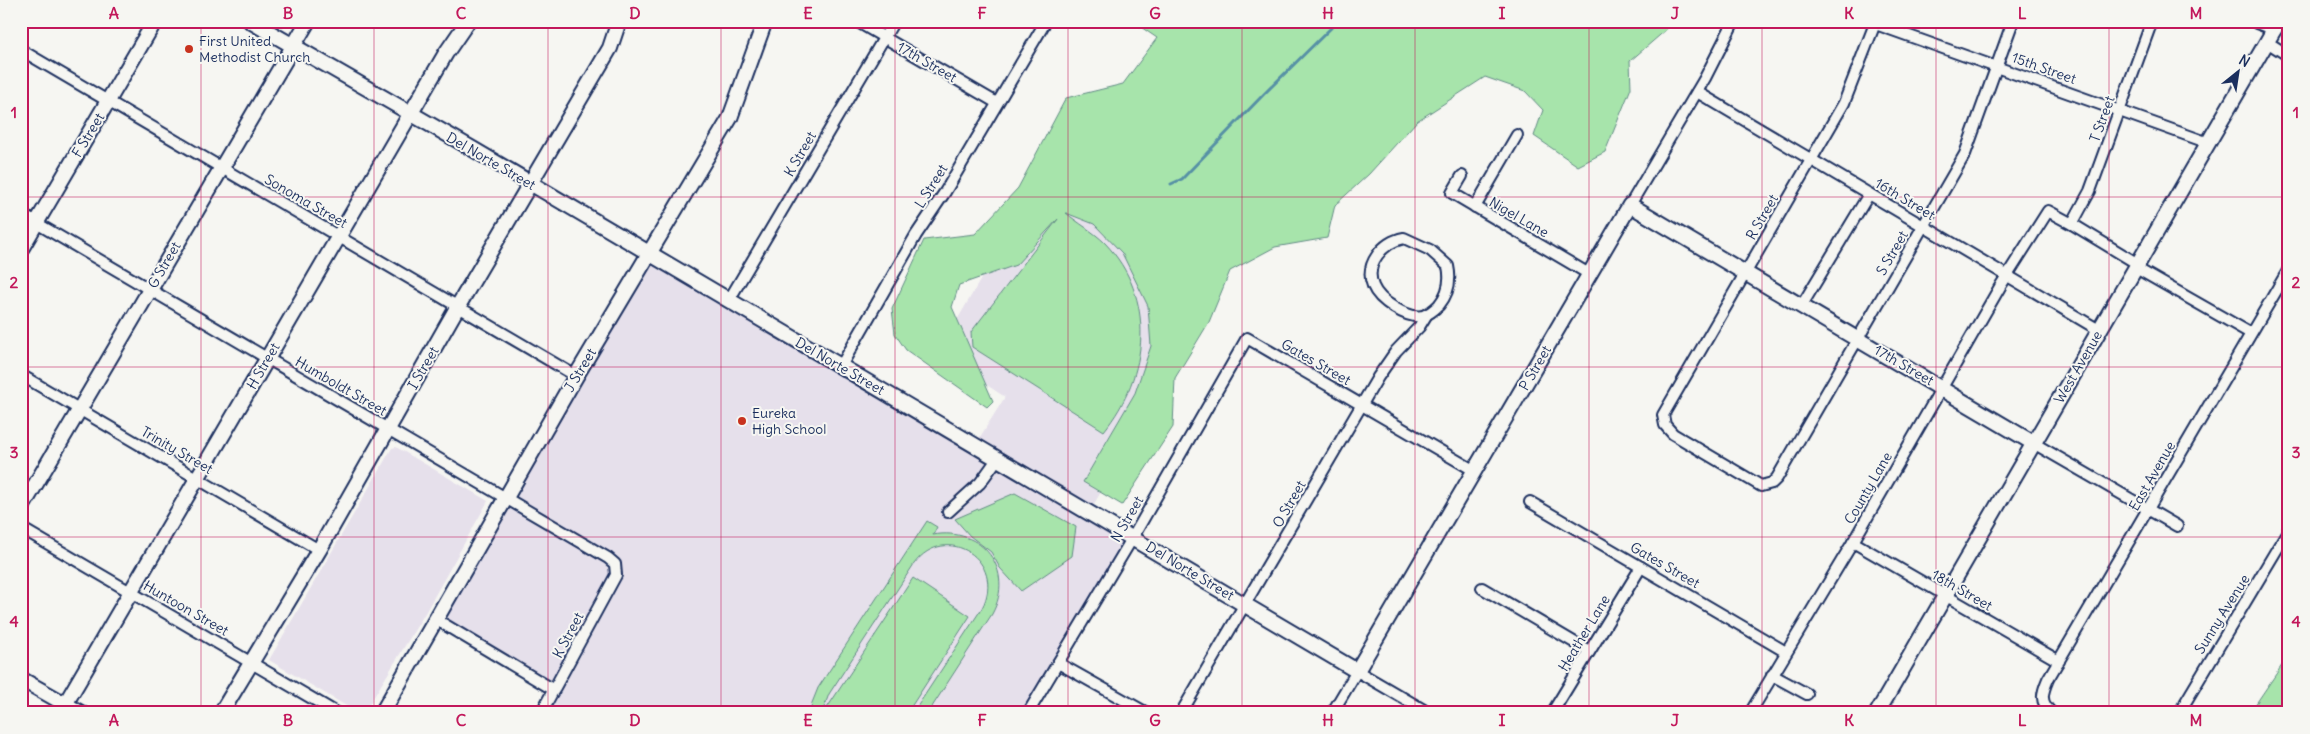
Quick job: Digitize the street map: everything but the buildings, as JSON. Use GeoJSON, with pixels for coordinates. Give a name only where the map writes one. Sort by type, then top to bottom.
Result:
{"type":"FeatureCollection","features":[{"type":"Feature","properties":{"kind":"street","name":"F Street"},"geometry":{"type":"LineString","coordinates":[[21,249],[155,21]]}},
{"type":"Feature","properties":{"kind":"street","name":"Del Norte Street"},"geometry":{"type":"LineString","coordinates":[[250,21],[650,253],[1429,713]]}},
{"type":"Feature","properties":{"kind":"street","name":"G Street"},"geometry":{"type":"LineString","coordinates":[[21,509],[308,21]]}},
{"type":"Feature","properties":{"kind":"street"},"geometry":{"type":"LineString","coordinates":[[452,43],[455,28],[459,21]]}},
{"type":"Feature","properties":{"kind":"street","name":"H Street"},"geometry":{"type":"LineString","coordinates":[[63,708],[410,114],[452,43],[468,21]]}},
{"type":"Feature","properties":{"kind":"street","name":"I Street"},"geometry":{"type":"LineString","coordinates":[[221,713],[319,550],[458,306],[610,48],[619,21]]}},
{"type":"Feature","properties":{"kind":"street","name":"J Street"},"geometry":{"type":"LineString","coordinates":[[382,713],[576,376],[730,118],[765,21]]}},
{"type":"Feature","properties":{"kind":"street","name":"17th Street"},"geometry":{"type":"LineString","coordinates":[[856,21],[997,103]]}},
{"type":"Feature","properties":{"kind":"street","name":"K Street"},"geometry":{"type":"LineString","coordinates":[[729,300],[894,21]]}},
{"type":"Feature","properties":{"kind":"street","name":"L Street"},"geometry":{"type":"LineString","coordinates":[[841,366],[916,235],[940,199],[1046,21]]}},
{"type":"Feature","properties":{"kind":"street","name":"P Street"},"geometry":{"type":"LineString","coordinates":[[1332,713],[1696,92],[1734,21]]}},
{"type":"Feature","properties":{"kind":"street","name":"S Street"},"geometry":{"type":"LineString","coordinates":[[1768,485],[1777,478],[1965,154],[2013,21]]}},
{"type":"Feature","properties":{"kind":"street","name":"T Street"},"geometry":{"type":"LineString","coordinates":[[2072,224],[2090,191],[2152,21]]}},
{"type":"Feature","properties":{"kind":"street"},"geometry":{"type":"LineString","coordinates":[[2257,21],[2277,25]]}},
{"type":"Feature","properties":{"kind":"street","name":"15th Street"},"geometry":{"type":"LineString","coordinates":[[1873,22],[2208,143]]}},
{"type":"Feature","properties":{"kind":"street","name":"R Street"},"geometry":{"type":"LineString","coordinates":[[1768,485],[1762,486],[1754,482],[1673,434],[1663,422],[1666,407],[1844,104],[1873,22]]}},
{"type":"Feature","properties":{"kind":"street","name":"West Avenue"},"geometry":{"type":"LineString","coordinates":[[1877,713],[2277,25]]}},
{"type":"Feature","properties":{"kind":"street"},"geometry":{"type":"LineString","coordinates":[[2266,42],[2289,56]]}},
{"type":"Feature","properties":{"kind":"street","name":"Sonoma Street"},"geometry":{"type":"LineString","coordinates":[[21,50],[576,376]]}},
{"type":"Feature","properties":{"kind":"street","name":"16th Street"},"geometry":{"type":"LineString","coordinates":[[1696,92],[2099,330]]}},
{"type":"Feature","properties":{"kind":"street"},"geometry":{"type":"LineString","coordinates":[[1475,207],[1517,135]]}},
{"type":"Feature","properties":{"kind":"street","name":"Nigel Lane"},"geometry":{"type":"LineString","coordinates":[[1462,176],[1452,193],[1590,274]]}},
{"type":"Feature","properties":{"kind":"street"},"geometry":{"type":"LineString","coordinates":[[1802,305],[1869,194]]}},
{"type":"Feature","properties":{"kind":"street","name":"17th Street"},"geometry":{"type":"LineString","coordinates":[[1630,205],[1942,387],[2034,444],[2177,526]]}},
{"type":"Feature","properties":{"kind":"street"},"geometry":{"type":"LineString","coordinates":[[2008,275],[2048,211],[2250,333]]}},
{"type":"Feature","properties":{"kind":"street","name":"Humboldt Street"},"geometry":{"type":"LineString","coordinates":[[21,214],[608,558],[616,564],[617,569]]}},
{"type":"Feature","properties":{"kind":"street"},"geometry":{"type":"LineString","coordinates":[[1404,238],[1410,240],[1430,250],[1448,266],[1450,281],[1448,289],[1440,303],[1427,314],[1418,316],[1405,312],[1385,300],[1373,286],[1370,278],[1372,266],[1381,250],[1390,243],[1404,238]]}},
{"type":"Feature","properties":{"kind":"street","name":"East Avenue"},"geometry":{"type":"LineString","coordinates":[[2052,713],[2043,703],[2042,698],[2045,686],[2289,269]]}},
{"type":"Feature","properties":{"kind":"street","name":"County Lane"},"geometry":{"type":"LineString","coordinates":[[1750,713],[1853,542],[2008,275]]}},
{"type":"Feature","properties":{"kind":"street","name":"O Street"},"geometry":{"type":"LineString","coordinates":[[1181,713],[1389,360],[1427,314]]}},
{"type":"Feature","properties":{"kind":"street","name":"Gates Street"},"geometry":{"type":"LineString","coordinates":[[1247,338],[1475,471]]}},
{"type":"Feature","properties":{"kind":"street","name":"N Street"},"geometry":{"type":"LineString","coordinates":[[1028,713],[1133,537],[1247,338]]}},
{"type":"Feature","properties":{"kind":"street","name":"Trinity Street"},"geometry":{"type":"LineString","coordinates":[[21,375],[319,550]]}},
{"type":"Feature","properties":{"kind":"street"},"geometry":{"type":"LineString","coordinates":[[948,512],[980,484],[998,458]]}},
{"type":"Feature","properties":{"kind":"street","name":"Gates Street"},"geometry":{"type":"LineString","coordinates":[[1530,502],[1786,652]]}},
{"type":"Feature","properties":{"kind":"street","name":"Huntoon Street"},"geometry":{"type":"LineString","coordinates":[[21,528],[337,713]]}},
{"type":"Feature","properties":{"kind":"street","name":"Sunny Avenue"},"geometry":{"type":"LineString","coordinates":[[2179,713],[2223,635],[2289,529]]}},
{"type":"Feature","properties":{"kind":"street","name":"18th Street"},"geometry":{"type":"LineString","coordinates":[[1853,542],[2059,661]]}},
{"type":"Feature","properties":{"kind":"street","name":"Heather Lane"},"geometry":{"type":"LineString","coordinates":[[1552,713],[1641,567]]}},
{"type":"Feature","properties":{"kind":"street","name":"K Street"},"geometry":{"type":"LineString","coordinates":[[541,713],[616,575],[617,569]]}},
{"type":"Feature","properties":{"kind":"street"},"geometry":{"type":"LineString","coordinates":[[1482,588],[1589,651]]}},
{"type":"Feature","properties":{"kind":"street"},"geometry":{"type":"LineString","coordinates":[[436,620],[554,690]]}},
{"type":"Feature","properties":{"kind":"street"},"geometry":{"type":"LineString","coordinates":[[1058,663],[1147,713]]}},
{"type":"Feature","properties":{"kind":"street"},"geometry":{"type":"LineString","coordinates":[[1772,675],[1807,694]]}},
{"type":"Feature","properties":{"kind":"street"},"geometry":{"type":"LineString","coordinates":[[21,679],[63,708],[81,713]]}},
{"type":"Feature","properties":{"kind":"shaded area","name":"Eureka High School"},"geometry":{"type":"Polygon","coordinates":[[[1044,170],[1225,275],[1090,511],[1133,537],[1028,713],[541,713],[553,690],[437,620],[650,253],[975,445],[1005,397],[938,353],[1044,170]]]}},
{"type":"Feature","properties":{"kind":"shaded area"},"geometry":{"type":"Polygon","coordinates":[[[396,447],[488,501],[425,613],[364,713],[358,713],[269,660],[392,448],[396,447]]]}},
{"type":"Feature","properties":{"kind":"green space"},"geometry":{"type":"Polygon","coordinates":[[[1132,21],[1671,21],[1667,29],[1630,61],[1631,88],[1605,152],[1578,166],[1534,136],[1543,110],[1525,91],[1485,77],[1417,121],[1369,174],[1335,205],[1327,238],[1275,247],[1230,271],[1209,322],[1175,378],[1173,427],[1122,505],[1083,482],[1135,393],[1151,346],[1148,306],[1122,253],[1094,224],[1066,213],[1101,239],[1122,265],[1133,288],[1139,312],[1141,337],[1138,361],[1130,386],[1119,409],[1104,431],[972,347],[971,332],[1058,219],[1016,265],[959,285],[952,307],[993,401],[987,407],[906,350],[895,334],[892,309],[924,240],[975,234],[1018,188],[1066,98],[1123,84],[1157,38],[1132,21]]]}},
{"type":"Feature","properties":{"kind":"green space"},"geometry":{"type":"Polygon","coordinates":[[[1015,493],[1076,527],[1072,556],[1021,591],[1000,568],[991,552],[970,536],[955,519],[1015,493]]]}},
{"type":"Feature","properties":{"kind":"green space"},"geometry":{"type":"Polygon","coordinates":[[[927,521],[937,527],[933,535],[951,534],[966,537],[980,544],[990,555],[997,567],[1000,582],[998,598],[992,614],[928,713],[913,713],[982,608],[988,591],[986,575],[980,562],[969,552],[956,547],[942,546],[927,552],[914,564],[829,694],[822,713],[810,713],[818,688],[927,521]]]}},
{"type":"Feature","properties":{"kind":"green space"},"geometry":{"type":"Polygon","coordinates":[[[913,578],[970,616],[907,713],[834,713],[827,708],[913,578]]]}},
{"type":"Feature","properties":{"kind":"green space"},"geometry":{"type":"Polygon","coordinates":[[[2289,655],[2289,713],[2251,713],[2255,705],[2289,655]]]}},
{"type":"Feature","properties":{"kind":"waterway"},"geometry":{"type":"LineString","coordinates":[[1171,184],[1182,179],[1338,21]]}},
{"type":"Feature","properties":{"kind":"place","name":"First United Methodist Church"},"geometry":{"type":"Point","coordinates":[189,49]}},
{"type":"Feature","properties":{"kind":"place","name":"Eureka High School"},"geometry":{"type":"Point","coordinates":[742,421]}}]}
